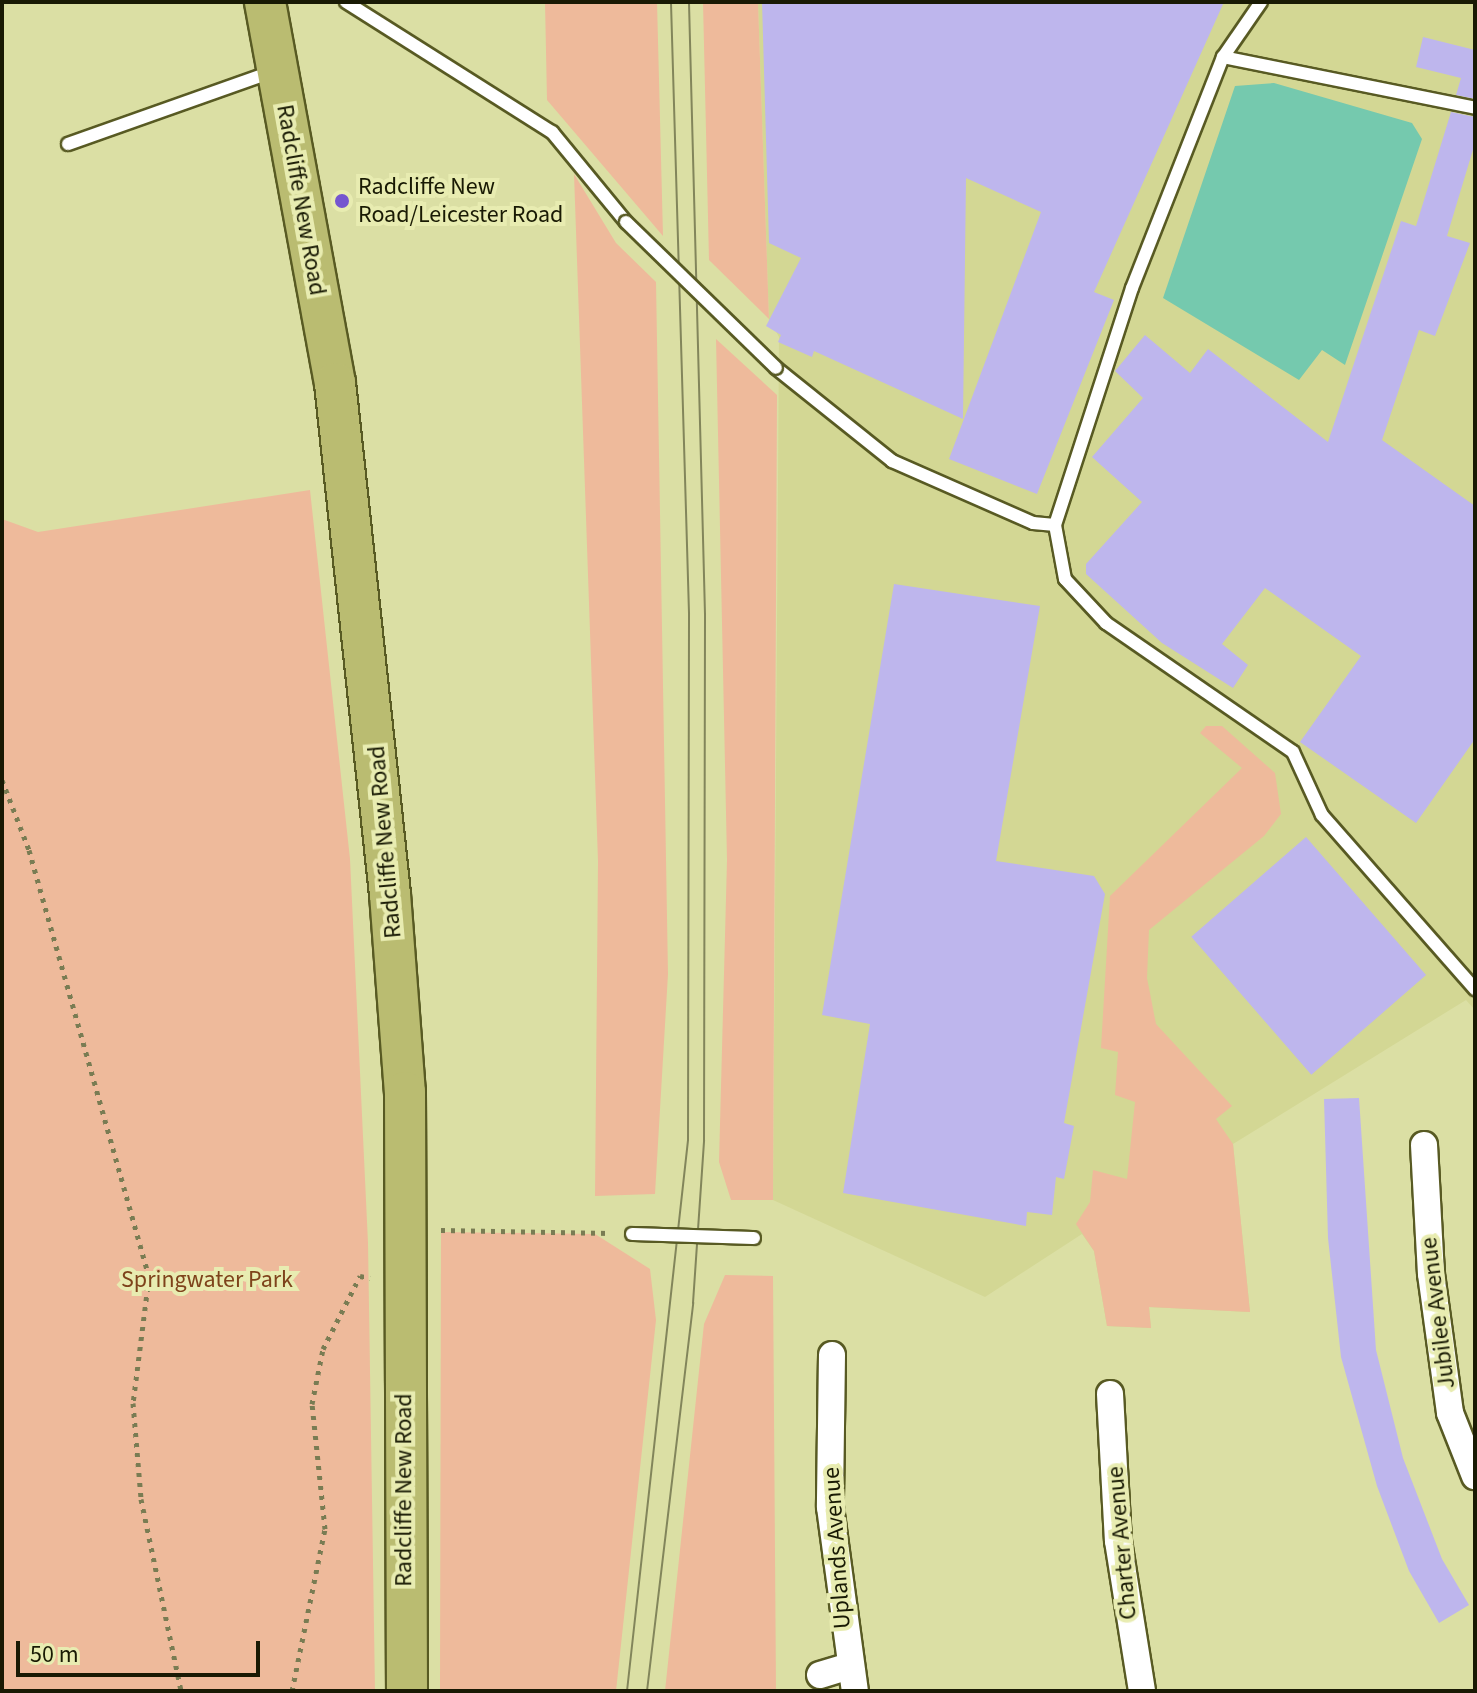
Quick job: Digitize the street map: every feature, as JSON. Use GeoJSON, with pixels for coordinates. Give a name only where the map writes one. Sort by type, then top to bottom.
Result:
{"type":"FeatureCollection","features":[{"type":"Feature","properties":{"kind":"main road","name":"Radcliffe New Road"},"geometry":{"type":"LineString","coordinates":[[265,2],[335,383],[369,657],[405,1092],[407,1691]]}},
{"type":"Feature","properties":{"kind":"street","name":"Jubilee Avenue"},"geometry":{"type":"LineString","coordinates":[[1424,1145],[1431,1274],[1450,1413],[1475,1476]]}},
{"type":"Feature","properties":{"kind":"street","name":"Uplands Avenue"},"geometry":{"type":"LineString","coordinates":[[832,1355],[830,1507],[851,1679]]}},
{"type":"Feature","properties":{"kind":"street","name":"Charter Avenue"},"geometry":{"type":"LineString","coordinates":[[1110,1394],[1118,1541],[1142,1691]]}},
{"type":"Feature","properties":{"kind":"street"},"geometry":{"type":"LineString","coordinates":[[820,1675],[851,1679]]}},
{"type":"Feature","properties":{"kind":"lane"},"geometry":{"type":"LineString","coordinates":[[346,2],[552,132],[626,222],[776,368],[892,461],[1033,523],[1055,525]]}},
{"type":"Feature","properties":{"kind":"lane"},"geometry":{"type":"LineString","coordinates":[[1261,2],[1223,57],[1132,288],[1055,525],[1065,579],[1106,623],[1293,752],[1322,815],[1475,989]]}},
{"type":"Feature","properties":{"kind":"lane"},"geometry":{"type":"LineString","coordinates":[[1223,57],[1475,108]]}},
{"type":"Feature","properties":{"kind":"lane"},"geometry":{"type":"LineString","coordinates":[[68,144],[277,70]]}},
{"type":"Feature","properties":{"kind":"lane"},"geometry":{"type":"LineString","coordinates":[[632,1234],[754,1238]]}},
{"type":"Feature","properties":{"kind":"path"},"geometry":{"type":"LineString","coordinates":[[2,780],[29,850],[149,1277],[133,1403],[141,1499],[181,1691]]}},
{"type":"Feature","properties":{"kind":"path"},"geometry":{"type":"LineString","coordinates":[[405,1230],[632,1234]]}},
{"type":"Feature","properties":{"kind":"path"},"geometry":{"type":"LineString","coordinates":[[292,1691],[325,1529],[312,1404],[323,1349],[360,1276],[406,1286]]}},
{"type":"Feature","properties":{"kind":"shaded area"},"geometry":{"type":"Polygon","coordinates":[[[758,2],[1475,2],[1475,1010],[1466,1000],[1233,1144],[1250,1312],[1149,1307],[1151,1328],[1107,1326],[1094,1251],[1082,1234],[985,1297],[773,1200],[779,337],[769,319],[758,2]]]}},
{"type":"Feature","properties":{"kind":"green space"},"geometry":{"type":"Polygon","coordinates":[[[545,2],[657,2],[663,236],[547,100],[545,2]]]}},
{"type":"Feature","properties":{"kind":"green space"},"geometry":{"type":"Polygon","coordinates":[[[703,2],[758,2],[769,319],[709,260],[703,2]]]}},
{"type":"Feature","properties":{"kind":"green space"},"geometry":{"type":"Polygon","coordinates":[[[574,174],[616,243],[656,282],[668,974],[655,1194],[595,1196],[598,861],[574,174]]]}},
{"type":"Feature","properties":{"kind":"green space"},"geometry":{"type":"Polygon","coordinates":[[[716,339],[777,395],[773,1200],[731,1200],[719,1162],[727,860],[716,339]]]}},
{"type":"Feature","properties":{"kind":"green space","name":"Springwater Park"},"geometry":{"type":"Polygon","coordinates":[[[310,490],[350,859],[368,1243],[375,1691],[2,1691],[2,519],[38,532],[310,490]]]}},
{"type":"Feature","properties":{"kind":"green space"},"geometry":{"type":"Polygon","coordinates":[[[1206,726],[1222,726],[1275,773],[1281,814],[1264,836],[1149,930],[1147,978],[1156,1024],[1232,1106],[1216,1119],[1233,1144],[1250,1312],[1149,1307],[1151,1328],[1107,1326],[1094,1251],[1076,1224],[1090,1202],[1093,1170],[1127,1179],[1135,1102],[1115,1095],[1118,1052],[1101,1048],[1110,896],[1242,768],[1200,733],[1206,726]]]}},
{"type":"Feature","properties":{"kind":"green space"},"geometry":{"type":"Polygon","coordinates":[[[441,1232],[595,1234],[650,1269],[656,1320],[616,1691],[440,1691],[441,1232]]]}},
{"type":"Feature","properties":{"kind":"green space"},"geometry":{"type":"Polygon","coordinates":[[[725,1275],[773,1276],[776,1691],[665,1691],[704,1324],[725,1275]]]}},
{"type":"Feature","properties":{"kind":"water"},"geometry":{"type":"Polygon","coordinates":[[[1274,83],[1412,123],[1422,139],[1345,365],[1322,350],[1299,380],[1163,298],[1235,86],[1274,83]]]}},
{"type":"Feature","properties":{"kind":"building"},"geometry":{"type":"Polygon","coordinates":[[[762,2],[1224,2],[1094,292],[1114,300],[1037,494],[949,459],[1041,212],[966,178],[963,419],[814,351],[812,357],[778,342],[781,335],[766,326],[801,258],[769,243],[762,2]]]}},
{"type":"Feature","properties":{"kind":"building"},"geometry":{"type":"Polygon","coordinates":[[[1423,37],[1475,50],[1475,99],[1456,95],[1461,78],[1416,67],[1423,37]]]}},
{"type":"Feature","properties":{"kind":"building"},"geometry":{"type":"Polygon","coordinates":[[[1451,112],[1475,117],[1475,143],[1447,236],[1470,243],[1435,336],[1419,330],[1382,440],[1475,506],[1475,739],[1416,823],[1300,742],[1361,656],[1265,588],[1222,644],[1248,665],[1233,688],[1162,643],[1086,574],[1086,564],[1142,502],[1092,457],[1143,398],[1115,371],[1145,335],[1190,373],[1208,349],[1328,442],[1401,221],[1416,226],[1451,112]]]}},
{"type":"Feature","properties":{"kind":"building"},"geometry":{"type":"Polygon","coordinates":[[[894,584],[1040,606],[996,861],[1094,876],[1105,894],[1064,1123],[1074,1126],[1064,1179],[1056,1177],[1052,1215],[1027,1212],[1026,1226],[843,1193],[870,1024],[822,1015],[894,584]]]}},
{"type":"Feature","properties":{"kind":"building"},"geometry":{"type":"Polygon","coordinates":[[[1306,837],[1426,975],[1311,1075],[1191,937],[1306,837]]]}},
{"type":"Feature","properties":{"kind":"building"},"geometry":{"type":"Polygon","coordinates":[[[1359,1098],[1376,1350],[1403,1458],[1442,1559],[1469,1605],[1439,1623],[1409,1571],[1377,1486],[1341,1357],[1328,1238],[1324,1099],[1359,1098]]]}},
{"type":"Feature","properties":{"kind":"tram line"},"geometry":{"type":"LineString","coordinates":[[627,1691],[688,1140],[689,613],[671,2]]}},
{"type":"Feature","properties":{"kind":"tram line"},"geometry":{"type":"LineString","coordinates":[[647,1691],[693,1303],[704,1140],[705,614],[689,2]]}},
{"type":"Feature","properties":{"kind":"place","name":"Radcliffe New Road/Leicester Road"},"geometry":{"type":"Point","coordinates":[342,201]}}]}
